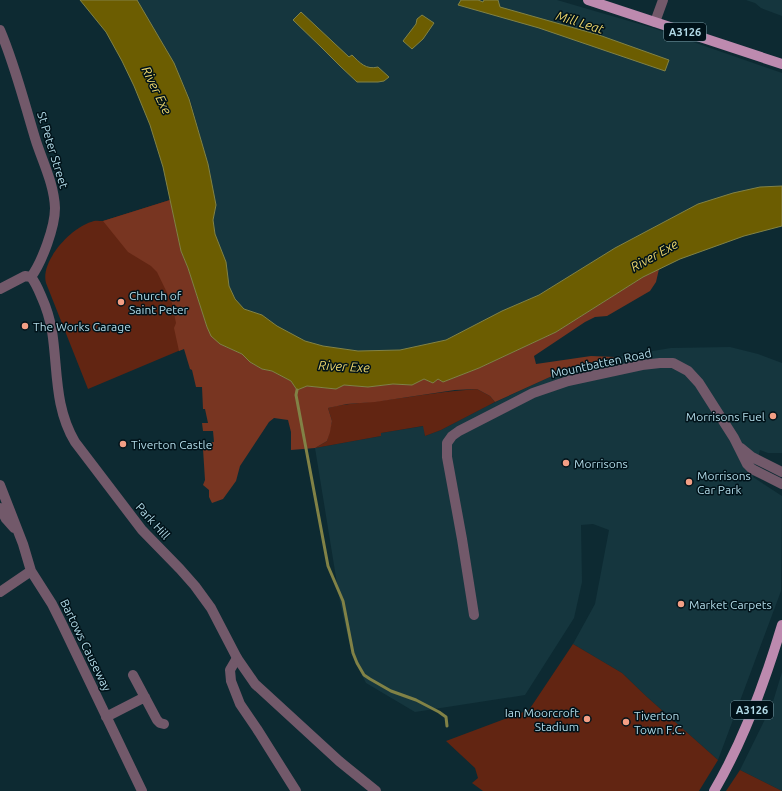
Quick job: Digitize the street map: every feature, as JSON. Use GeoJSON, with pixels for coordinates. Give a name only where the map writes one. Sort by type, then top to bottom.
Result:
{"type":"FeatureCollection","features":[{"type":"Feature","properties":{"kind":"main road","name":"A3126"},"geometry":{"type":"LineString","coordinates":[[588,0],[782,64]]}},
{"type":"Feature","properties":{"kind":"main road","name":"A3126"},"geometry":{"type":"LineString","coordinates":[[714,791],[735,751],[754,706],[768,670],[782,625]]}},
{"type":"Feature","properties":{"kind":"street"},"geometry":{"type":"LineString","coordinates":[[655,22],[662,0]]}},
{"type":"Feature","properties":{"kind":"street","name":"St Peter Street"},"geometry":{"type":"LineString","coordinates":[[0,30],[10,54],[36,140],[52,184],[55,201],[54,220],[51,232],[36,270],[31,277]]}},
{"type":"Feature","properties":{"kind":"street"},"geometry":{"type":"LineString","coordinates":[[0,289],[25,276],[31,277]]}},
{"type":"Feature","properties":{"kind":"street","name":"Park Hill"},"geometry":{"type":"LineString","coordinates":[[31,277],[40,293],[50,320],[59,397],[65,423],[75,442],[142,530],[195,586],[211,608],[237,658],[256,684],[338,761],[376,791]]}},
{"type":"Feature","properties":{"kind":"street","name":"Mountbatten Road"},"geometry":{"type":"LineString","coordinates":[[474,615],[447,457],[446,443],[459,431],[533,393],[568,381],[642,365],[660,363],[673,364],[688,371],[699,383],[739,447],[747,464],[752,469],[782,484]]}},
{"type":"Feature","properties":{"kind":"street","name":"Mountbatten Road"},"geometry":{"type":"LineString","coordinates":[[739,447],[752,458],[782,472]]}},
{"type":"Feature","properties":{"kind":"street","name":"Bartows Causeway"},"geometry":{"type":"LineString","coordinates":[[0,485],[23,544],[30,571],[52,604],[142,791]]}},
{"type":"Feature","properties":{"kind":"street"},"geometry":{"type":"LineString","coordinates":[[0,508],[6,519],[17,531]]}},
{"type":"Feature","properties":{"kind":"street"},"geometry":{"type":"LineString","coordinates":[[0,592],[30,571]]}},
{"type":"Feature","properties":{"kind":"street"},"geometry":{"type":"LineString","coordinates":[[237,658],[230,670],[230,681],[240,704],[257,728],[296,791]]}},
{"type":"Feature","properties":{"kind":"street"},"geometry":{"type":"LineString","coordinates":[[133,675],[157,720],[164,724]]}},
{"type":"Feature","properties":{"kind":"street"},"geometry":{"type":"LineString","coordinates":[[106,717],[145,697]]}},
{"type":"Feature","properties":{"kind":"shaded area"},"geometry":{"type":"Polygon","coordinates":[[[137,0],[557,0],[653,28],[782,73],[782,186],[760,187],[698,204],[615,248],[539,295],[502,311],[446,340],[400,350],[358,351],[323,346],[305,341],[277,326],[262,315],[244,309],[235,299],[229,286],[226,262],[215,234],[213,220],[216,205],[208,164],[190,99],[174,63],[137,0]]]}},
{"type":"Feature","properties":{"kind":"shaded area"},"geometry":{"type":"Polygon","coordinates":[[[746,0],[782,0],[782,16],[761,8],[755,3],[746,0]]]}},
{"type":"Feature","properties":{"kind":"shaded area"},"geometry":{"type":"Polygon","coordinates":[[[170,200],[181,251],[183,349],[88,389],[46,283],[45,274],[48,265],[52,256],[66,238],[83,225],[94,221],[103,221],[170,200]]]}},
{"type":"Feature","properties":{"kind":"shaded area"},"geometry":{"type":"Polygon","coordinates":[[[170,200],[181,251],[207,327],[220,344],[242,354],[250,362],[262,369],[272,371],[291,381],[297,390],[307,386],[336,389],[344,385],[368,387],[393,384],[412,385],[424,379],[433,383],[438,379],[443,382],[479,368],[556,332],[643,277],[659,269],[656,282],[650,291],[607,316],[595,317],[585,322],[534,356],[536,364],[591,356],[615,357],[561,372],[495,402],[490,396],[477,389],[455,390],[375,402],[347,404],[328,408],[332,421],[330,432],[327,441],[315,448],[291,450],[291,432],[288,420],[274,418],[269,422],[240,466],[236,481],[223,499],[212,503],[209,497],[209,490],[203,485],[205,480],[203,449],[205,449],[206,443],[214,442],[213,431],[203,431],[202,423],[208,423],[205,409],[203,409],[202,387],[196,387],[192,370],[190,369],[184,349],[179,351],[174,328],[176,323],[172,303],[157,272],[151,266],[128,252],[103,221],[170,200]]]}},
{"type":"Feature","properties":{"kind":"shaded area"},"geometry":{"type":"Polygon","coordinates":[[[730,347],[758,354],[782,363],[782,453],[768,453],[760,450],[753,477],[782,496],[781,591],[718,760],[622,673],[573,644],[595,604],[609,530],[593,524],[581,525],[582,582],[574,618],[525,695],[415,712],[366,683],[352,655],[340,602],[315,448],[381,436],[381,433],[424,426],[425,436],[441,430],[487,406],[561,372],[616,357],[671,348],[730,347]]]}},
{"type":"Feature","properties":{"kind":"shaded area"},"geometry":{"type":"Polygon","coordinates":[[[477,389],[490,396],[495,402],[441,430],[425,436],[423,426],[381,433],[381,436],[315,448],[327,441],[332,421],[328,408],[443,392],[477,389]]]}},
{"type":"Feature","properties":{"kind":"shaded area","name":"Ian Moorcroft Stadium"},"geometry":{"type":"Polygon","coordinates":[[[573,644],[622,673],[718,760],[699,791],[483,791],[472,783],[478,778],[475,768],[446,741],[529,710],[573,644]]]}},
{"type":"Feature","properties":{"kind":"shaded area"},"geometry":{"type":"Polygon","coordinates":[[[782,672],[782,791],[740,770],[772,705],[782,672]]]}},
{"type":"Feature","properties":{"kind":"shaded area"},"geometry":{"type":"Polygon","coordinates":[[[740,770],[782,791],[726,791],[740,770]]]}},
{"type":"Feature","properties":{"kind":"water","name":"River Exe"},"geometry":{"type":"Polygon","coordinates":[[[80,0],[137,0],[174,63],[189,99],[208,164],[216,205],[213,220],[215,234],[226,262],[229,286],[235,299],[244,309],[262,315],[277,326],[305,341],[323,346],[358,351],[400,350],[446,340],[502,311],[539,295],[615,248],[698,204],[733,193],[760,187],[782,186],[782,226],[744,236],[680,259],[643,277],[556,332],[479,368],[443,382],[438,379],[433,383],[424,379],[412,385],[393,384],[368,387],[344,385],[336,389],[307,386],[297,390],[291,381],[272,371],[262,369],[250,362],[242,354],[220,344],[211,336],[181,251],[163,167],[150,125],[134,86],[106,32],[80,0]]]}},
{"type":"Feature","properties":{"kind":"water"},"geometry":{"type":"Polygon","coordinates":[[[461,0],[478,0],[483,2],[484,0],[498,0],[500,7],[599,35],[669,60],[665,71],[539,28],[458,5],[461,0]]]}},
{"type":"Feature","properties":{"kind":"water"},"geometry":{"type":"Polygon","coordinates":[[[301,12],[349,57],[352,55],[367,67],[378,67],[389,77],[384,81],[378,82],[357,82],[293,20],[301,12]]]}},
{"type":"Feature","properties":{"kind":"water"},"geometry":{"type":"Polygon","coordinates":[[[422,15],[434,23],[423,39],[412,49],[403,41],[416,24],[417,19],[422,15]]]}},
{"type":"Feature","properties":{"kind":"waterway"},"geometry":{"type":"LineString","coordinates":[[297,390],[296,395],[328,566],[343,601],[353,653],[357,663],[364,675],[370,679],[391,691],[416,700],[439,712],[446,717],[447,726]]}},
{"type":"Feature","properties":{"kind":"place","name":"Church of Saint Peter"},"geometry":{"type":"Point","coordinates":[121,302]}},
{"type":"Feature","properties":{"kind":"place","name":"The Works Garage"},"geometry":{"type":"Point","coordinates":[25,326]}},
{"type":"Feature","properties":{"kind":"place","name":"Morrisons Fuel"},"geometry":{"type":"Point","coordinates":[773,416]}},
{"type":"Feature","properties":{"kind":"place","name":"Tiverton Castle"},"geometry":{"type":"Point","coordinates":[123,444]}},
{"type":"Feature","properties":{"kind":"place","name":"Morrisons"},"geometry":{"type":"Point","coordinates":[566,463]}},
{"type":"Feature","properties":{"kind":"place","name":"Morrisons Car Park"},"geometry":{"type":"Point","coordinates":[689,482]}},
{"type":"Feature","properties":{"kind":"place","name":"Market Carpets"},"geometry":{"type":"Point","coordinates":[681,604]}},
{"type":"Feature","properties":{"kind":"place","name":"Ian Moorcroft Stadium"},"geometry":{"type":"Point","coordinates":[587,719]}},
{"type":"Feature","properties":{"kind":"place","name":"Tiverton Town F.C."},"geometry":{"type":"Point","coordinates":[626,722]}},
{"type":"Feature","properties":{"kind":"water label","name":"Mill Leat"},"geometry":{"type":"Point","coordinates":[580,22]}}]}
